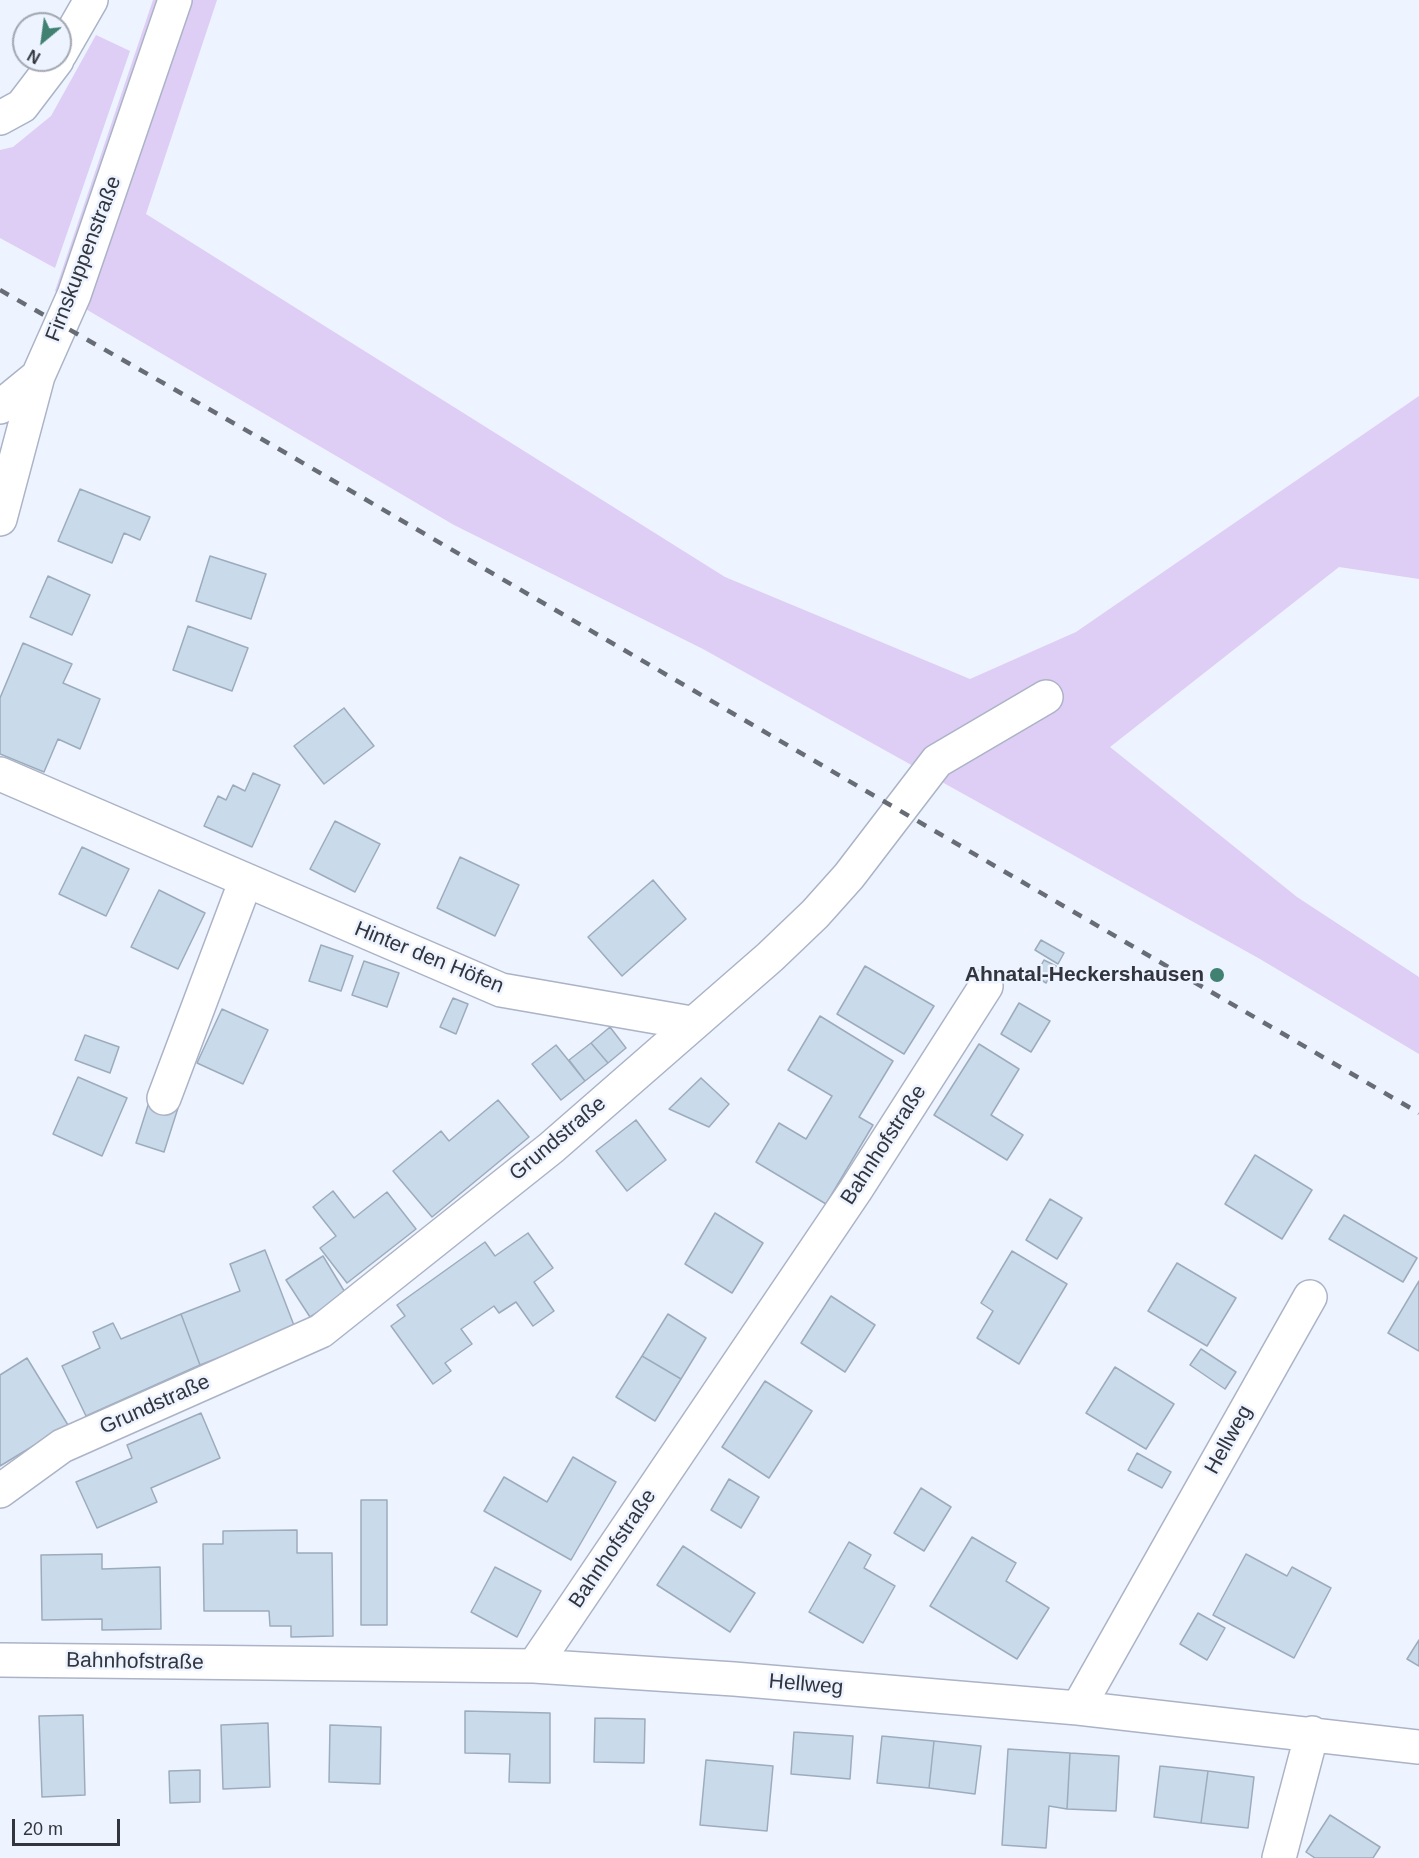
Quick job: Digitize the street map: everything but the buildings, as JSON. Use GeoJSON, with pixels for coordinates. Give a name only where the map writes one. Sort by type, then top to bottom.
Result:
{"type":"FeatureCollection","features":[{"type":"Feature","properties":{"kind":"street"},"geometry":{"type":"LineString","coordinates":[[72,33],[91,0]]}},
{"type":"Feature","properties":{"kind":"street","name":"Firnskuppenstraße"},"geometry":{"type":"LineString","coordinates":[[0,519],[38,376],[74,295],[175,0]]}},
{"type":"Feature","properties":{"kind":"street"},"geometry":{"type":"LineString","coordinates":[[0,118],[22,106],[48,72]]}},
{"type":"Feature","properties":{"kind":"street"},"geometry":{"type":"LineString","coordinates":[[0,406],[38,376]]}},
{"type":"Feature","properties":{"kind":"street","name":"Grundstraße"},"geometry":{"type":"LineString","coordinates":[[0,1491],[62,1446],[321,1331],[551,1148],[815,914],[849,876],[938,761],[1046,697]]}},
{"type":"Feature","properties":{"kind":"street","name":"Hinter den Höfen"},"geometry":{"type":"LineString","coordinates":[[0,774],[501,990],[691,1023]]}},
{"type":"Feature","properties":{"kind":"street"},"geometry":{"type":"LineString","coordinates":[[165,1098],[246,880]]}},
{"type":"Feature","properties":{"kind":"street","name":"Bahnhofstraße"},"geometry":{"type":"LineString","coordinates":[[0,1660],[534,1666],[855,1191],[986,986]]}},
{"type":"Feature","properties":{"kind":"street","name":"Hellweg"},"geometry":{"type":"LineString","coordinates":[[1078,1708],[1310,1297]]}},
{"type":"Feature","properties":{"kind":"street","name":"Hellweg"},"geometry":{"type":"LineString","coordinates":[[534,1666],[734,1679],[1078,1708],[1419,1747]]}},
{"type":"Feature","properties":{"kind":"street"},"geometry":{"type":"LineString","coordinates":[[1280,1858],[1312,1733]]}},
{"type":"Feature","properties":{"kind":"shaded area"},"geometry":{"type":"Polygon","coordinates":[[[153,0],[217,0],[146,214],[725,577],[970,679],[1076,632],[1419,396],[1419,579],[1339,567],[1110,747],[1297,897],[1419,977],[1419,1054],[1260,959],[703,649],[454,525],[55,291],[153,0]]]}},
{"type":"Feature","properties":{"kind":"shaded area"},"geometry":{"type":"Polygon","coordinates":[[[96,35],[130,51],[55,268],[0,238],[0,150],[13,147],[51,116],[96,35]]]}},
{"type":"Feature","properties":{"kind":"railway"},"geometry":{"type":"LineString","coordinates":[[0,290],[272,445],[1419,1113]]}},
{"type":"Feature","properties":{"kind":"place","name":"Ahnatal-Heckershausen"},"geometry":{"type":"Point","coordinates":[1217,975]}}]}
